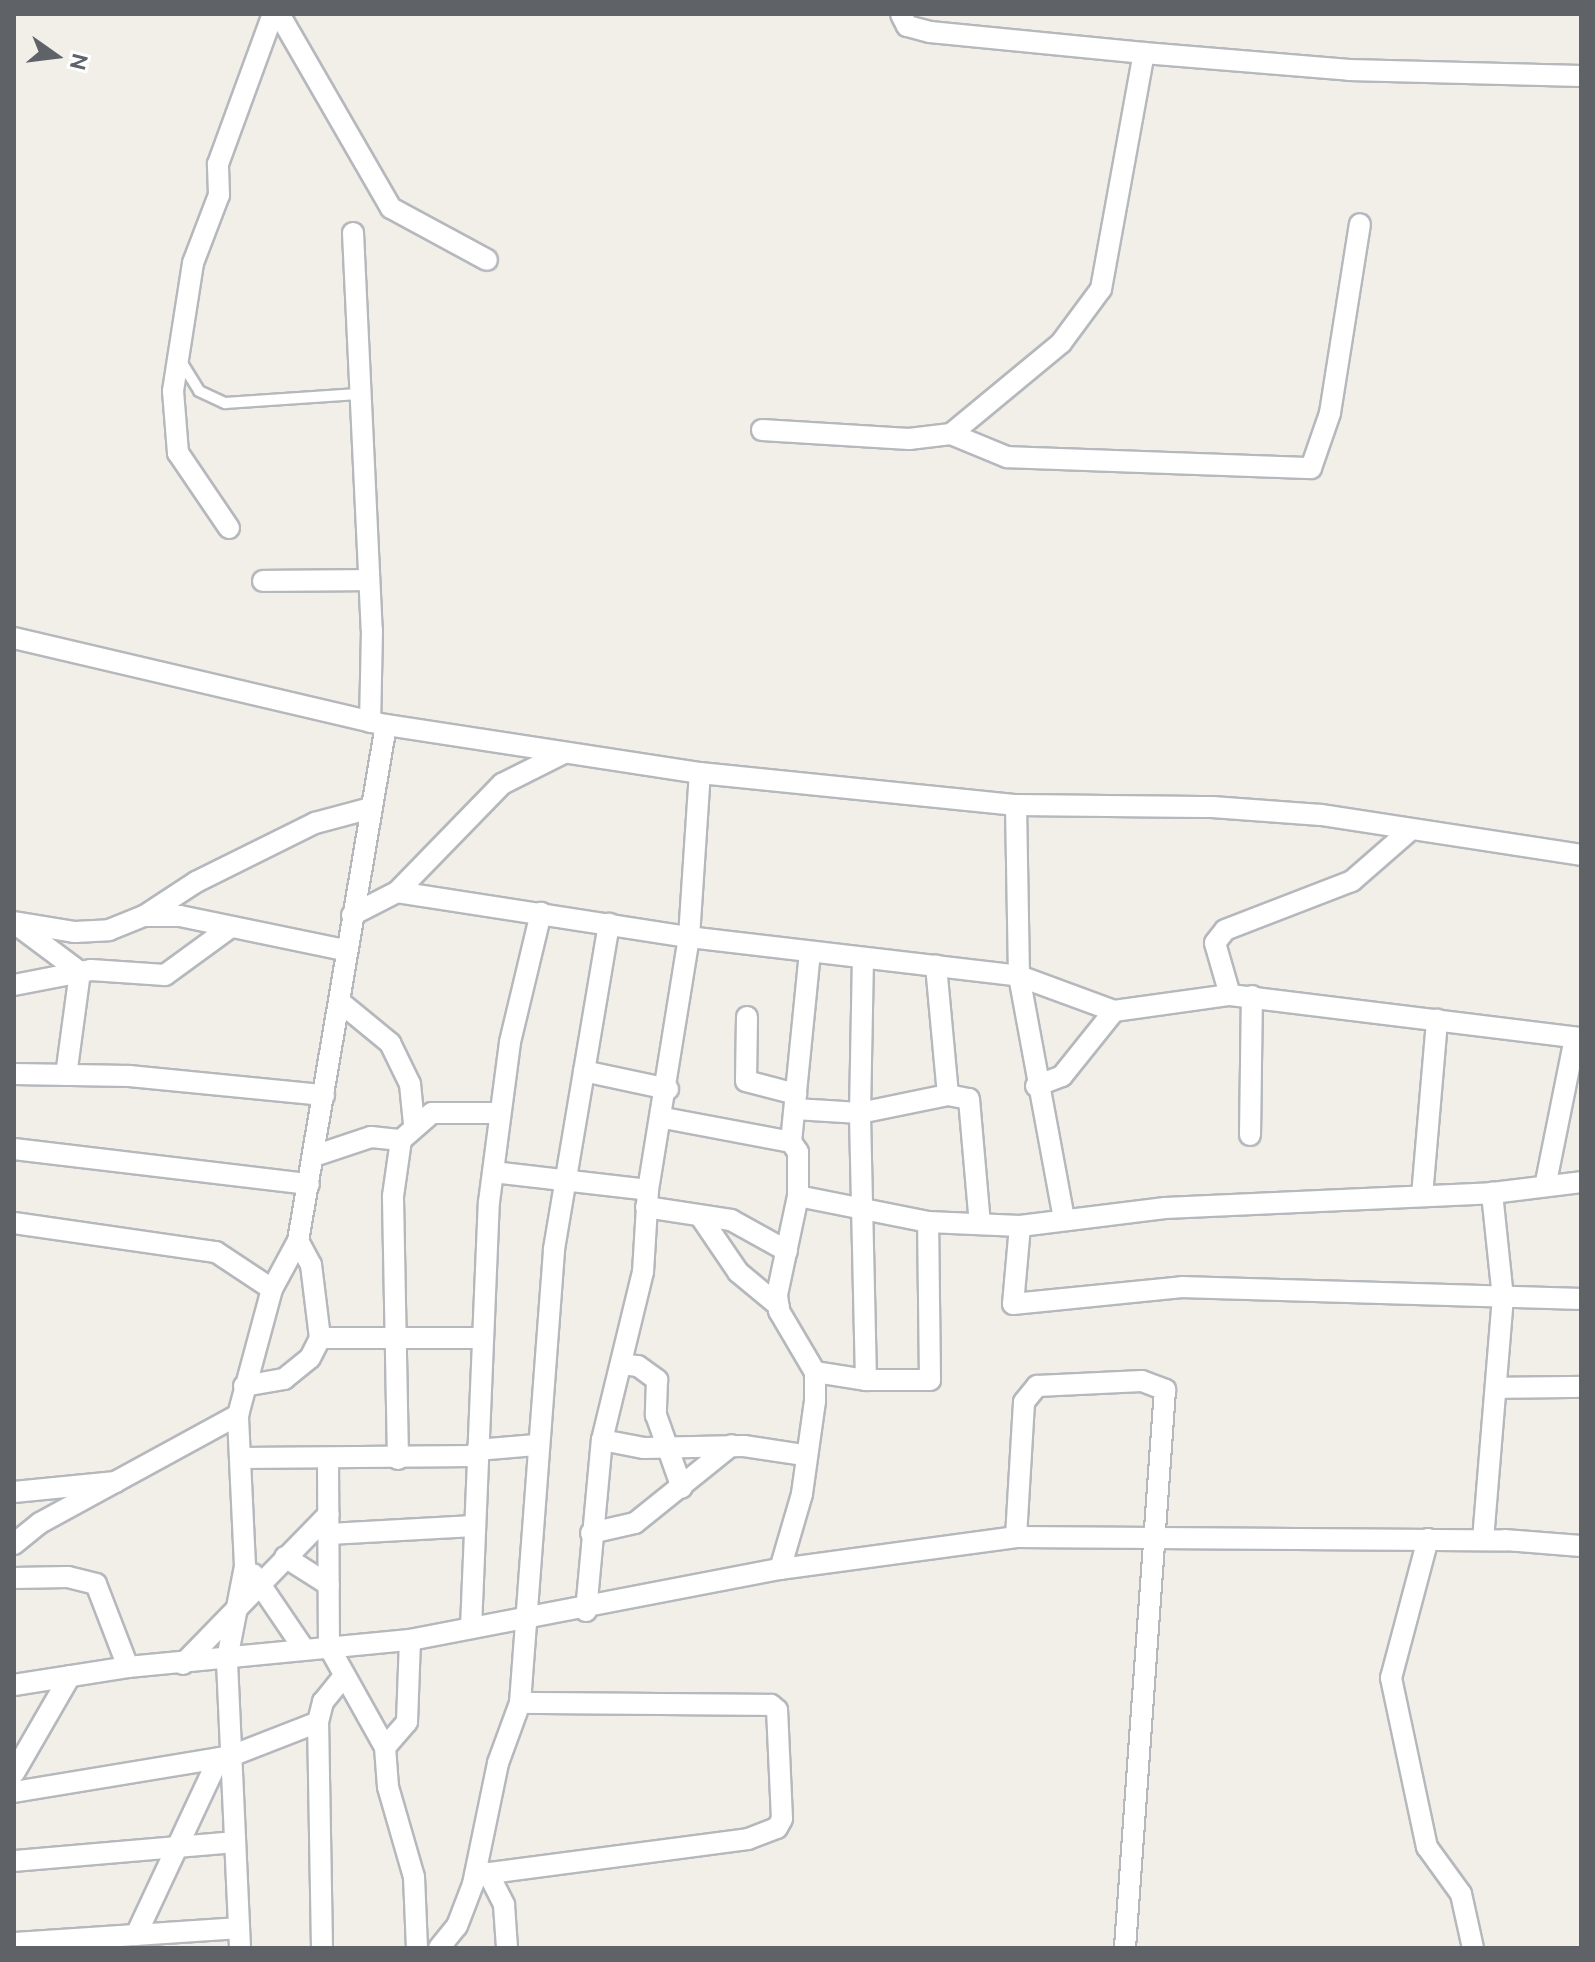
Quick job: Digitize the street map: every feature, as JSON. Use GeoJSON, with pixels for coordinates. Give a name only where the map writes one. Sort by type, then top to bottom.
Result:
{"type":"FeatureCollection","features":[{"type":"Feature","properties":{"kind":"street"},"geometry":{"type":"LineString","coordinates":[[229,528],[178,453],[172,430],[178,357],[193,263],[219,195],[218,164],[273,14]]}},
{"type":"Feature","properties":{"kind":"street"},"geometry":{"type":"LineString","coordinates":[[279,14],[391,208],[487,260]]}},
{"type":"Feature","properties":{"kind":"street"},"geometry":{"type":"LineString","coordinates":[[901,14],[907,26],[930,32],[1144,53],[1349,70],[1581,76]]}},
{"type":"Feature","properties":{"kind":"street"},"geometry":{"type":"LineString","coordinates":[[951,434],[1061,343],[1101,289],[1144,53]]}},
{"type":"Feature","properties":{"kind":"street"},"geometry":{"type":"LineString","coordinates":[[762,430],[909,439],[951,434],[1007,457],[1311,468],[1330,413],[1360,224]]}},
{"type":"Feature","properties":{"kind":"street"},"geometry":{"type":"LineString","coordinates":[[14,1943],[136,1935],[239,1938],[234,1842],[225,1757],[227,1659],[245,1566],[238,1415],[272,1289],[298,1241],[340,1002],[344,950],[371,808],[378,724],[358,394],[353,233]]}},
{"type":"Feature","properties":{"kind":"street"},"geometry":{"type":"LineString","coordinates":[[263,581],[369,580]]}},
{"type":"Feature","properties":{"kind":"street"},"geometry":{"type":"LineString","coordinates":[[14,638],[378,724],[700,773],[1016,805],[1212,807],[1321,815],[1408,832],[1581,855]]}},
{"type":"Feature","properties":{"kind":"street"},"geometry":{"type":"LineString","coordinates":[[352,915],[397,892],[502,784],[564,753]]}},
{"type":"Feature","properties":{"kind":"street"},"geometry":{"type":"LineString","coordinates":[[586,1611],[602,1440],[643,1272],[647,1199],[664,1118],[689,937],[700,773]]}},
{"type":"Feature","properties":{"kind":"street"},"geometry":{"type":"LineString","coordinates":[[1016,805],[1019,976],[1036,1086],[1064,1219]]}},
{"type":"Feature","properties":{"kind":"street"},"geometry":{"type":"LineString","coordinates":[[14,922],[75,932],[109,930],[144,916],[196,882],[315,823],[371,808]]}},
{"type":"Feature","properties":{"kind":"street"},"geometry":{"type":"LineString","coordinates":[[1230,995],[1215,943],[1225,930],[1352,881],[1408,832]]}},
{"type":"Feature","properties":{"kind":"street"},"geometry":{"type":"LineString","coordinates":[[397,892],[689,937],[1019,976],[1114,1011],[1230,995],[1252,996],[1578,1038],[1546,1182]]}},
{"type":"Feature","properties":{"kind":"street"},"geometry":{"type":"LineString","coordinates":[[471,1628],[481,1338],[493,1172],[510,1042],[541,913]]}},
{"type":"Feature","properties":{"kind":"street"},"geometry":{"type":"LineString","coordinates":[[144,916],[180,916],[228,929],[344,950]]}},
{"type":"Feature","properties":{"kind":"street"},"geometry":{"type":"LineString","coordinates":[[14,922],[80,972]]}},
{"type":"Feature","properties":{"kind":"street"},"geometry":{"type":"LineString","coordinates":[[439,1948],[457,1926],[481,1874],[498,1763],[520,1703],[536,1445],[566,1181],[609,924]]}},
{"type":"Feature","properties":{"kind":"street"},"geometry":{"type":"LineString","coordinates":[[14,985],[80,972],[165,975],[228,929]]}},
{"type":"Feature","properties":{"kind":"street"},"geometry":{"type":"LineString","coordinates":[[779,1306],[798,1196],[798,1152],[791,1142],[810,953]]}},
{"type":"Feature","properties":{"kind":"street"},"geometry":{"type":"LineString","coordinates":[[863,958],[860,1113],[866,1209],[866,1380]]}},
{"type":"Feature","properties":{"kind":"street"},"geometry":{"type":"LineString","coordinates":[[936,966],[948,1095]]}},
{"type":"Feature","properties":{"kind":"street"},"geometry":{"type":"LineString","coordinates":[[66,1075],[80,972]]}},
{"type":"Feature","properties":{"kind":"street"},"geometry":{"type":"LineString","coordinates":[[1250,1135],[1252,996]]}},
{"type":"Feature","properties":{"kind":"street"},"geometry":{"type":"LineString","coordinates":[[340,1002],[390,1043],[410,1084],[407,1132],[393,1196],[398,1459]]}},
{"type":"Feature","properties":{"kind":"street"},"geometry":{"type":"LineString","coordinates":[[1036,1086],[1062,1076],[1114,1011]]}},
{"type":"Feature","properties":{"kind":"street"},"geometry":{"type":"LineString","coordinates":[[747,1017],[746,1081],[796,1101],[860,1113],[948,1095],[969,1099],[980,1224]]}},
{"type":"Feature","properties":{"kind":"street"},"geometry":{"type":"LineString","coordinates":[[1422,1196],[1437,1020]]}},
{"type":"Feature","properties":{"kind":"street"},"geometry":{"type":"LineString","coordinates":[[584,1071],[668,1089]]}},
{"type":"Feature","properties":{"kind":"street"},"geometry":{"type":"LineString","coordinates":[[14,1074],[66,1075],[324,1095]]}},
{"type":"Feature","properties":{"kind":"street"},"geometry":{"type":"LineString","coordinates":[[314,1156],[371,1137],[407,1132],[432,1113],[500,1113]]}},
{"type":"Feature","properties":{"kind":"street"},"geometry":{"type":"LineString","coordinates":[[664,1118],[791,1142]]}},
{"type":"Feature","properties":{"kind":"street"},"geometry":{"type":"LineString","coordinates":[[14,1149],[309,1184]]}},
{"type":"Feature","properties":{"kind":"street"},"geometry":{"type":"LineString","coordinates":[[493,1172],[566,1181],[647,1199],[700,1216],[731,1220],[787,1251]]}},
{"type":"Feature","properties":{"kind":"street"},"geometry":{"type":"LineString","coordinates":[[798,1196],[928,1222],[1020,1226],[1064,1219],[1492,1193],[1546,1182],[1581,1182]]}},
{"type":"Feature","properties":{"kind":"street"},"geometry":{"type":"LineString","coordinates":[[1483,1540],[1503,1298],[1492,1193]]}},
{"type":"Feature","properties":{"kind":"street"},"geometry":{"type":"LineString","coordinates":[[700,1216],[738,1272],[779,1306],[815,1372],[802,1494],[780,1569]]}},
{"type":"Feature","properties":{"kind":"street"},"geometry":{"type":"LineString","coordinates":[[815,1372],[866,1380],[930,1380],[928,1222]]}},
{"type":"Feature","properties":{"kind":"street"},"geometry":{"type":"LineString","coordinates":[[14,1223],[216,1252],[272,1289]]}},
{"type":"Feature","properties":{"kind":"street"},"geometry":{"type":"LineString","coordinates":[[1020,1226],[1013,1304],[1182,1287],[1581,1299]]}},
{"type":"Feature","properties":{"kind":"street"},"geometry":{"type":"LineString","coordinates":[[244,1386],[284,1379],[310,1358],[320,1338],[311,1265],[298,1241]]}},
{"type":"Feature","properties":{"kind":"street"},"geometry":{"type":"LineString","coordinates":[[320,1338],[481,1338]]}},
{"type":"Feature","properties":{"kind":"street"},"geometry":{"type":"LineString","coordinates":[[621,1364],[638,1366],[657,1380],[664,1446],[682,1488]]}},
{"type":"Feature","properties":{"kind":"street"},"geometry":{"type":"LineString","coordinates":[[1016,1537],[1024,1402],[1037,1386],[1142,1381],[1165,1390],[1152,1537],[1125,1948]]}},
{"type":"Feature","properties":{"kind":"street"},"geometry":{"type":"LineString","coordinates":[[1496,1388],[1581,1387]]}},
{"type":"Feature","properties":{"kind":"street"},"geometry":{"type":"LineString","coordinates":[[14,1544],[116,1482],[238,1415]]}},
{"type":"Feature","properties":{"kind":"street"},"geometry":{"type":"LineString","coordinates":[[602,1440],[664,1446],[732,1445],[804,1455]]}},
{"type":"Feature","properties":{"kind":"street"},"geometry":{"type":"LineString","coordinates":[[241,1458],[328,1461],[398,1459],[536,1445]]}},
{"type":"Feature","properties":{"kind":"street"},"geometry":{"type":"LineString","coordinates":[[591,1533],[635,1523],[732,1445]]}},
{"type":"Feature","properties":{"kind":"street"},"geometry":{"type":"LineString","coordinates":[[328,1461],[329,1647],[343,1677],[385,1747],[388,1787],[414,1877],[417,1948]]}},
{"type":"Feature","properties":{"kind":"street"},"geometry":{"type":"LineString","coordinates":[[14,1492],[116,1482]]}},
{"type":"Feature","properties":{"kind":"street"},"geometry":{"type":"LineString","coordinates":[[183,1664],[285,1557],[329,1524],[474,1526]]}},
{"type":"Feature","properties":{"kind":"street"},"geometry":{"type":"LineString","coordinates":[[14,1685],[128,1667],[410,1640],[586,1611],[780,1569],[1016,1537],[1428,1539],[1581,1546]]}},
{"type":"Feature","properties":{"kind":"street"},"geometry":{"type":"LineString","coordinates":[[1428,1539],[1391,1678],[1427,1847],[1461,1894],[1473,1948]]}},
{"type":"Feature","properties":{"kind":"street"},"geometry":{"type":"LineString","coordinates":[[285,1557],[329,1585]]}},
{"type":"Feature","properties":{"kind":"street"},"geometry":{"type":"LineString","coordinates":[[14,1562],[24,1578],[96,1584],[128,1667]]}},
{"type":"Feature","properties":{"kind":"street"},"geometry":{"type":"LineString","coordinates":[[245,1566],[261,1582],[304,1649]]}},
{"type":"Feature","properties":{"kind":"street"},"geometry":{"type":"LineString","coordinates":[[385,1747],[407,1722],[410,1640]]}},
{"type":"Feature","properties":{"kind":"street"},"geometry":{"type":"LineString","coordinates":[[14,1773],[70,1676]]}},
{"type":"Feature","properties":{"kind":"street"},"geometry":{"type":"LineString","coordinates":[[322,1948],[318,1722],[323,1702],[343,1677]]}},
{"type":"Feature","properties":{"kind":"street"},"geometry":{"type":"LineString","coordinates":[[481,1874],[748,1839],[777,1828],[782,1819],[777,1710],[771,1705],[520,1703]]}},
{"type":"Feature","properties":{"kind":"street"},"geometry":{"type":"LineString","coordinates":[[14,1792],[225,1757],[318,1722]]}},
{"type":"Feature","properties":{"kind":"street"},"geometry":{"type":"LineString","coordinates":[[136,1935],[225,1757]]}},
{"type":"Feature","properties":{"kind":"street"},"geometry":{"type":"LineString","coordinates":[[14,1858],[234,1842]]}},
{"type":"Feature","properties":{"kind":"street"},"geometry":{"type":"LineString","coordinates":[[481,1874],[504,1905],[507,1948]]}},
{"type":"Feature","properties":{"kind":"lane"},"geometry":{"type":"LineString","coordinates":[[178,357],[199,391],[225,403],[358,394]]}}]}
